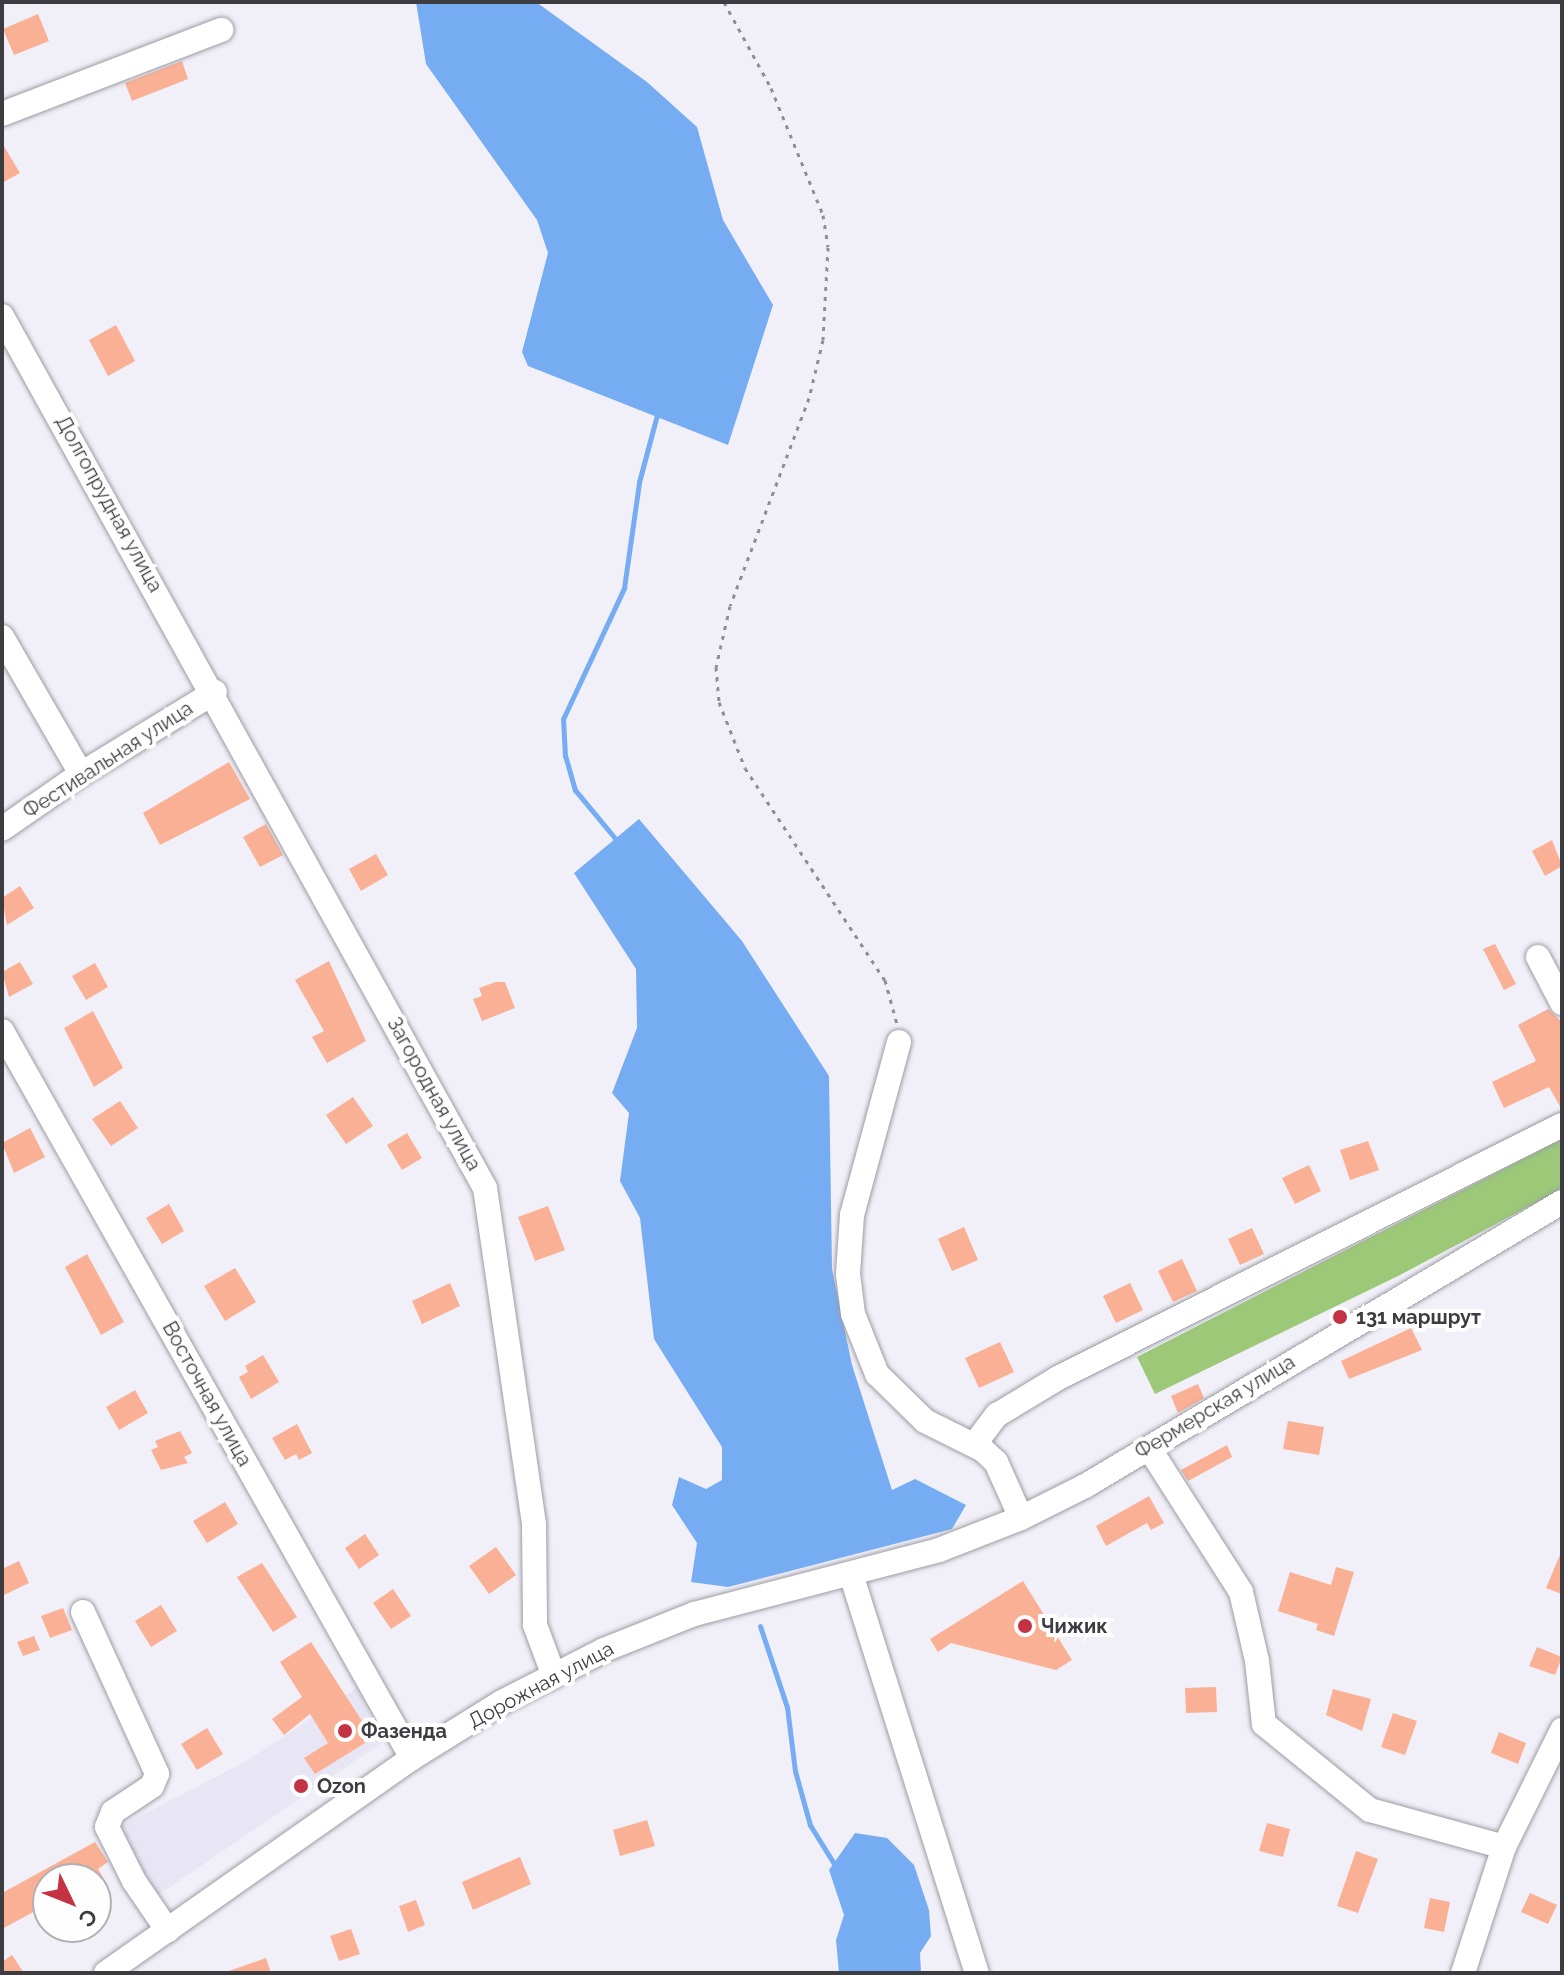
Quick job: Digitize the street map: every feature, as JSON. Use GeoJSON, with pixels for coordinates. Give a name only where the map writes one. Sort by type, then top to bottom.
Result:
{"type":"FeatureCollection","features":[{"type":"Feature","properties":{"kind":"street"},"geometry":{"type":"LineString","coordinates":[[2,114],[221,30]]}},
{"type":"Feature","properties":{"kind":"street","name":"Долгопрудная улица"},"geometry":{"type":"LineString","coordinates":[[2,316],[215,692]]}},
{"type":"Feature","properties":{"kind":"street"},"geometry":{"type":"LineString","coordinates":[[2,637],[81,774]]}},
{"type":"Feature","properties":{"kind":"street","name":"Фестивальная улица"},"geometry":{"type":"LineString","coordinates":[[2,829],[81,774],[215,692]]}},
{"type":"Feature","properties":{"kind":"street","name":"Загородная улица"},"geometry":{"type":"LineString","coordinates":[[215,692],[485,1188],[534,1524],[535,1625],[554,1676]]}},
{"type":"Feature","properties":{"kind":"street"},"geometry":{"type":"LineString","coordinates":[[1538,957],[1562,1003]]}},
{"type":"Feature","properties":{"kind":"street","name":"Восточная улица"},"geometry":{"type":"LineString","coordinates":[[2,1031],[412,1758]]}},
{"type":"Feature","properties":{"kind":"street"},"geometry":{"type":"LineString","coordinates":[[899,1042],[852,1215],[848,1274],[853,1314],[877,1374],[925,1421],[974,1445],[996,1462],[1021,1518]]}},
{"type":"Feature","properties":{"kind":"street"},"geometry":{"type":"LineString","coordinates":[[974,1445],[997,1415],[1058,1378],[1562,1125]]}},
{"type":"Feature","properties":{"kind":"street","name":"Фермерская улица"},"geometry":{"type":"LineString","coordinates":[[851,1574],[939,1550],[1021,1518],[1149,1448],[1562,1202]]}},
{"type":"Feature","properties":{"kind":"street"},"geometry":{"type":"LineString","coordinates":[[1149,1448],[1241,1592],[1257,1661],[1264,1724],[1370,1810],[1504,1847]]}},
{"type":"Feature","properties":{"kind":"street"},"geometry":{"type":"LineString","coordinates":[[851,1574],[977,1973]]}},
{"type":"Feature","properties":{"kind":"street","name":"Дорожная улица"},"geometry":{"type":"LineString","coordinates":[[106,1973],[412,1758],[554,1676],[694,1614],[851,1574]]}},
{"type":"Feature","properties":{"kind":"street"},"geometry":{"type":"LineString","coordinates":[[83,1612],[157,1774],[152,1786],[113,1812],[107,1827],[134,1881],[168,1931]]}},
{"type":"Feature","properties":{"kind":"street"},"geometry":{"type":"LineString","coordinates":[[1463,1973],[1504,1847],[1562,1730]]}},
{"type":"Feature","properties":{"kind":"path"},"geometry":{"type":"LineString","coordinates":[[724,2],[771,88],[823,215],[828,247],[823,340],[813,383],[730,606],[716,667],[719,702],[745,768],[885,980],[899,1042]]}},
{"type":"Feature","properties":{"kind":"shaded area"},"geometry":{"type":"Polygon","coordinates":[[[357,1688],[383,1742],[158,1895],[127,1861],[117,1828],[243,1763],[357,1688]]]}},
{"type":"Feature","properties":{"kind":"green space"},"geometry":{"type":"Polygon","coordinates":[[[1562,1139],[1562,1189],[1400,1275],[1155,1394],[1137,1357],[1562,1139]]]}},
{"type":"Feature","properties":{"kind":"water"},"geometry":{"type":"Polygon","coordinates":[[[416,2],[536,2],[647,82],[697,127],[723,220],[773,305],[728,445],[528,366],[522,352],[548,253],[537,220],[426,64],[416,2]]]}},
{"type":"Feature","properties":{"kind":"water"},"geometry":{"type":"Polygon","coordinates":[[[639,819],[742,941],[829,1076],[832,1269],[852,1365],[892,1490],[915,1479],[966,1505],[952,1529],[728,1587],[691,1582],[697,1543],[672,1505],[679,1477],[706,1489],[722,1480],[722,1447],[654,1339],[640,1218],[620,1181],[629,1113],[612,1093],[637,1028],[636,969],[574,873],[639,819]]]}},
{"type":"Feature","properties":{"kind":"water"},"geometry":{"type":"Polygon","coordinates":[[[855,1833],[887,1838],[914,1865],[929,1910],[931,1936],[920,1953],[921,1973],[839,1973],[836,1940],[844,1915],[829,1870],[855,1833]]]}},
{"type":"Feature","properties":{"kind":"building"},"geometry":{"type":"Polygon","coordinates":[[[38,14],[49,41],[14,55],[3,29],[38,14]]]}},
{"type":"Feature","properties":{"kind":"building"},"geometry":{"type":"Polygon","coordinates":[[[182,61],[188,79],[132,101],[125,83],[182,61]]]}},
{"type":"Feature","properties":{"kind":"building"},"geometry":{"type":"Polygon","coordinates":[[[2,143],[20,173],[2,183],[2,143]]]}},
{"type":"Feature","properties":{"kind":"building"},"geometry":{"type":"Polygon","coordinates":[[[116,325],[135,361],[108,376],[89,340],[116,325]]]}},
{"type":"Feature","properties":{"kind":"building"},"geometry":{"type":"Polygon","coordinates":[[[229,762],[250,799],[160,845],[143,813],[229,762]]]}},
{"type":"Feature","properties":{"kind":"building"},"geometry":{"type":"Polygon","coordinates":[[[266,824],[283,855],[260,867],[243,837],[266,824]]]}},
{"type":"Feature","properties":{"kind":"building"},"geometry":{"type":"Polygon","coordinates":[[[1552,840],[1562,866],[1545,876],[1532,851],[1552,840]]]}},
{"type":"Feature","properties":{"kind":"building"},"geometry":{"type":"Polygon","coordinates":[[[376,854],[388,875],[361,891],[349,869],[376,854]]]}},
{"type":"Feature","properties":{"kind":"building"},"geometry":{"type":"Polygon","coordinates":[[[20,886],[34,908],[7,925],[2,898],[20,886]]]}},
{"type":"Feature","properties":{"kind":"building"},"geometry":{"type":"Polygon","coordinates":[[[1495,944],[1516,984],[1504,990],[1483,949],[1495,944]]]}},
{"type":"Feature","properties":{"kind":"building"},"geometry":{"type":"Polygon","coordinates":[[[329,961],[366,1041],[327,1063],[312,1037],[324,1031],[295,980],[329,961]]]}},
{"type":"Feature","properties":{"kind":"building"},"geometry":{"type":"Polygon","coordinates":[[[20,962],[33,984],[9,997],[2,972],[20,962]]]}},
{"type":"Feature","properties":{"kind":"building"},"geometry":{"type":"Polygon","coordinates":[[[95,963],[108,987],[86,1000],[72,976],[95,963]]]}},
{"type":"Feature","properties":{"kind":"building"},"geometry":{"type":"Polygon","coordinates":[[[505,982],[515,1008],[482,1021],[473,999],[482,996],[479,988],[505,982]]]}},
{"type":"Feature","properties":{"kind":"building"},"geometry":{"type":"Polygon","coordinates":[[[1548,1009],[1562,1022],[1562,1110],[1549,1087],[1504,1108],[1492,1082],[1536,1061],[1518,1025],[1548,1009]]]}},
{"type":"Feature","properties":{"kind":"building"},"geometry":{"type":"Polygon","coordinates":[[[93,1011],[123,1068],[94,1087],[64,1028],[93,1011]]]}},
{"type":"Feature","properties":{"kind":"building"},"geometry":{"type":"Polygon","coordinates":[[[353,1097],[373,1126],[346,1144],[326,1115],[353,1097]]]}},
{"type":"Feature","properties":{"kind":"building"},"geometry":{"type":"Polygon","coordinates":[[[120,1101],[138,1128],[111,1146],[92,1119],[120,1101]]]}},
{"type":"Feature","properties":{"kind":"building"},"geometry":{"type":"Polygon","coordinates":[[[30,1128],[45,1157],[14,1173],[2,1143],[30,1128]]]}},
{"type":"Feature","properties":{"kind":"building"},"geometry":{"type":"Polygon","coordinates":[[[407,1133],[422,1158],[402,1170],[387,1145],[407,1133]]]}},
{"type":"Feature","properties":{"kind":"building"},"geometry":{"type":"Polygon","coordinates":[[[1368,1141],[1379,1170],[1350,1180],[1340,1150],[1368,1141]]]}},
{"type":"Feature","properties":{"kind":"building"},"geometry":{"type":"Polygon","coordinates":[[[1309,1165],[1321,1191],[1295,1204],[1282,1178],[1309,1165]]]}},
{"type":"Feature","properties":{"kind":"building"},"geometry":{"type":"Polygon","coordinates":[[[169,1204],[184,1231],[162,1244],[146,1218],[169,1204]]]}},
{"type":"Feature","properties":{"kind":"building"},"geometry":{"type":"Polygon","coordinates":[[[548,1206],[565,1250],[535,1261],[518,1217],[548,1206]]]}},
{"type":"Feature","properties":{"kind":"building"},"geometry":{"type":"Polygon","coordinates":[[[964,1227],[978,1260],[952,1271],[938,1239],[964,1227]]]}},
{"type":"Feature","properties":{"kind":"building"},"geometry":{"type":"Polygon","coordinates":[[[1252,1228],[1264,1254],[1240,1265],[1228,1239],[1252,1228]]]}},
{"type":"Feature","properties":{"kind":"building"},"geometry":{"type":"Polygon","coordinates":[[[87,1254],[124,1322],[101,1335],[65,1267],[87,1254]]]}},
{"type":"Feature","properties":{"kind":"building"},"geometry":{"type":"Polygon","coordinates":[[[1182,1259],[1197,1291],[1173,1302],[1158,1271],[1182,1259]]]}},
{"type":"Feature","properties":{"kind":"building"},"geometry":{"type":"Polygon","coordinates":[[[235,1268],[256,1302],[225,1321],[204,1286],[235,1268]]]}},
{"type":"Feature","properties":{"kind":"building"},"geometry":{"type":"Polygon","coordinates":[[[450,1283],[460,1306],[422,1324],[412,1301],[450,1283]]]}},
{"type":"Feature","properties":{"kind":"building"},"geometry":{"type":"Polygon","coordinates":[[[1130,1283],[1143,1310],[1116,1323],[1103,1296],[1130,1283]]]}},
{"type":"Feature","properties":{"kind":"building"},"geometry":{"type":"Polygon","coordinates":[[[1411,1328],[1422,1350],[1349,1379],[1341,1361],[1411,1328]]]}},
{"type":"Feature","properties":{"kind":"building"},"geometry":{"type":"Polygon","coordinates":[[[1000,1342],[1014,1372],[979,1388],[965,1358],[1000,1342]]]}},
{"type":"Feature","properties":{"kind":"building"},"geometry":{"type":"Polygon","coordinates":[[[263,1355],[279,1382],[251,1399],[239,1377],[248,1372],[245,1366],[263,1355]]]}},
{"type":"Feature","properties":{"kind":"building"},"geometry":{"type":"Polygon","coordinates":[[[1198,1384],[1204,1398],[1178,1413],[1171,1396],[1198,1384]]]}},
{"type":"Feature","properties":{"kind":"building"},"geometry":{"type":"Polygon","coordinates":[[[135,1390],[148,1413],[119,1430],[106,1407],[135,1390]]]}},
{"type":"Feature","properties":{"kind":"building"},"geometry":{"type":"Polygon","coordinates":[[[1288,1421],[1324,1427],[1319,1455],[1283,1449],[1288,1421]]]}},
{"type":"Feature","properties":{"kind":"building"},"geometry":{"type":"Polygon","coordinates":[[[297,1424],[312,1453],[299,1460],[296,1454],[285,1460],[272,1438],[297,1424]]]}},
{"type":"Feature","properties":{"kind":"building"},"geometry":{"type":"Polygon","coordinates":[[[180,1431],[192,1453],[184,1457],[188,1463],[161,1470],[151,1450],[158,1447],[155,1441],[180,1431]]]}},
{"type":"Feature","properties":{"kind":"building"},"geometry":{"type":"Polygon","coordinates":[[[1227,1445],[1232,1457],[1188,1481],[1181,1470],[1227,1445]]]}},
{"type":"Feature","properties":{"kind":"building"},"geometry":{"type":"Polygon","coordinates":[[[1149,1496],[1164,1523],[1151,1530],[1147,1523],[1106,1546],[1096,1526],[1149,1496]]]}},
{"type":"Feature","properties":{"kind":"building"},"geometry":{"type":"Polygon","coordinates":[[[225,1502],[238,1524],[207,1543],[193,1521],[225,1502]]]}},
{"type":"Feature","properties":{"kind":"building"},"geometry":{"type":"Polygon","coordinates":[[[365,1534],[379,1555],[359,1569],[345,1548],[365,1534]]]}},
{"type":"Feature","properties":{"kind":"building"},"geometry":{"type":"Polygon","coordinates":[[[496,1547],[516,1575],[489,1594],[469,1566],[496,1547]]]}},
{"type":"Feature","properties":{"kind":"building"},"geometry":{"type":"Polygon","coordinates":[[[1562,1550],[1562,1594],[1546,1588],[1562,1550]]]}},
{"type":"Feature","properties":{"kind":"building"},"geometry":{"type":"Polygon","coordinates":[[[19,1561],[29,1583],[2,1596],[2,1569],[19,1561]]]}},
{"type":"Feature","properties":{"kind":"building"},"geometry":{"type":"Polygon","coordinates":[[[262,1563],[297,1617],[273,1632],[237,1577],[262,1563]]]}},
{"type":"Feature","properties":{"kind":"building"},"geometry":{"type":"Polygon","coordinates":[[[1336,1567],[1354,1572],[1334,1636],[1316,1630],[1318,1624],[1278,1611],[1290,1572],[1331,1585],[1336,1567]]]}},
{"type":"Feature","properties":{"kind":"building"},"geometry":{"type":"Polygon","coordinates":[[[1023,1581],[1072,1660],[1056,1670],[951,1643],[938,1652],[930,1639],[1023,1581]]]}},
{"type":"Feature","properties":{"kind":"building"},"geometry":{"type":"Polygon","coordinates":[[[393,1589],[411,1616],[391,1629],[373,1603],[393,1589]]]}},
{"type":"Feature","properties":{"kind":"building"},"geometry":{"type":"Polygon","coordinates":[[[161,1605],[177,1631],[151,1647],[135,1621],[161,1605]]]}},
{"type":"Feature","properties":{"kind":"building"},"geometry":{"type":"Polygon","coordinates":[[[63,1608],[72,1630],[50,1638],[41,1616],[63,1608]]]}},
{"type":"Feature","properties":{"kind":"building"},"geometry":{"type":"Polygon","coordinates":[[[34,1636],[40,1650],[23,1656],[17,1642],[34,1636]]]}},
{"type":"Feature","properties":{"kind":"building"},"geometry":{"type":"Polygon","coordinates":[[[311,1642],[373,1738],[315,1774],[304,1758],[328,1743],[310,1714],[284,1735],[272,1719],[302,1697],[280,1662],[311,1642]]]}},
{"type":"Feature","properties":{"kind":"building"},"geometry":{"type":"Polygon","coordinates":[[[1537,1647],[1562,1657],[1555,1675],[1529,1666],[1537,1647]]]}},
{"type":"Feature","properties":{"kind":"building"},"geometry":{"type":"Polygon","coordinates":[[[1216,1687],[1217,1712],[1186,1713],[1185,1688],[1216,1687]]]}},
{"type":"Feature","properties":{"kind":"building"},"geometry":{"type":"Polygon","coordinates":[[[1333,1689],[1371,1699],[1362,1731],[1326,1715],[1333,1689]]]}},
{"type":"Feature","properties":{"kind":"building"},"geometry":{"type":"Polygon","coordinates":[[[1393,1713],[1417,1721],[1405,1755],[1381,1747],[1393,1713]]]}},
{"type":"Feature","properties":{"kind":"building"},"geometry":{"type":"Polygon","coordinates":[[[207,1728],[223,1754],[197,1770],[181,1744],[207,1728]]]}},
{"type":"Feature","properties":{"kind":"building"},"geometry":{"type":"Polygon","coordinates":[[[1499,1732],[1526,1743],[1518,1764],[1491,1753],[1499,1732]]]}},
{"type":"Feature","properties":{"kind":"building"},"geometry":{"type":"Polygon","coordinates":[[[647,1820],[655,1846],[620,1856],[613,1830],[647,1820]]]}},
{"type":"Feature","properties":{"kind":"building"},"geometry":{"type":"Polygon","coordinates":[[[1267,1823],[1290,1829],[1283,1857],[1259,1851],[1267,1823]]]}},
{"type":"Feature","properties":{"kind":"building"},"geometry":{"type":"Polygon","coordinates":[[[95,1842],[108,1862],[107,1863],[57,1863],[95,1842]]]}},
{"type":"Feature","properties":{"kind":"building"},"geometry":{"type":"Polygon","coordinates":[[[1356,1851],[1378,1859],[1358,1913],[1337,1906],[1356,1851]]]}},
{"type":"Feature","properties":{"kind":"building"},"geometry":{"type":"Polygon","coordinates":[[[520,1857],[531,1884],[473,1910],[462,1882],[520,1857]]]}},
{"type":"Feature","properties":{"kind":"building"},"geometry":{"type":"Polygon","coordinates":[[[32,1877],[32,1913],[2,1929],[2,1893],[32,1877]]]}},
{"type":"Feature","properties":{"kind":"building"},"geometry":{"type":"Polygon","coordinates":[[[1530,1893],[1557,1905],[1548,1924],[1521,1912],[1530,1893]]]}},
{"type":"Feature","properties":{"kind":"building"},"geometry":{"type":"Polygon","coordinates":[[[1430,1898],[1450,1902],[1444,1932],[1424,1928],[1430,1898]]]}},
{"type":"Feature","properties":{"kind":"building"},"geometry":{"type":"Polygon","coordinates":[[[416,1900],[425,1925],[408,1932],[399,1906],[416,1900]]]}},
{"type":"Feature","properties":{"kind":"building"},"geometry":{"type":"Polygon","coordinates":[[[351,1929],[360,1954],[339,1961],[330,1936],[351,1929]]]}},
{"type":"Feature","properties":{"kind":"building"},"geometry":{"type":"Polygon","coordinates":[[[12,1955],[24,1973],[2,1973],[2,1962],[12,1955]]]}},
{"type":"Feature","properties":{"kind":"building"},"geometry":{"type":"Polygon","coordinates":[[[266,1958],[271,1973],[229,1971],[266,1958]]]}},
{"type":"Feature","properties":{"kind":"waterway"},"geometry":{"type":"LineString","coordinates":[[619,843],[575,790],[565,756],[563,719],[624,588],[639,482],[658,411]]}},
{"type":"Feature","properties":{"kind":"waterway"},"geometry":{"type":"LineString","coordinates":[[760,1626],[787,1707],[795,1771],[810,1825],[836,1867]]}},
{"type":"Feature","properties":{"kind":"place","name":"131 маршрут"},"geometry":{"type":"Point","coordinates":[1340,1317]}},
{"type":"Feature","properties":{"kind":"place","name":"Чижик"},"geometry":{"type":"Point","coordinates":[1025,1626]}},
{"type":"Feature","properties":{"kind":"place","name":"Фазенда"},"geometry":{"type":"Point","coordinates":[345,1731]}},
{"type":"Feature","properties":{"kind":"place","name":"Ozon"},"geometry":{"type":"Point","coordinates":[301,1786]}}]}
